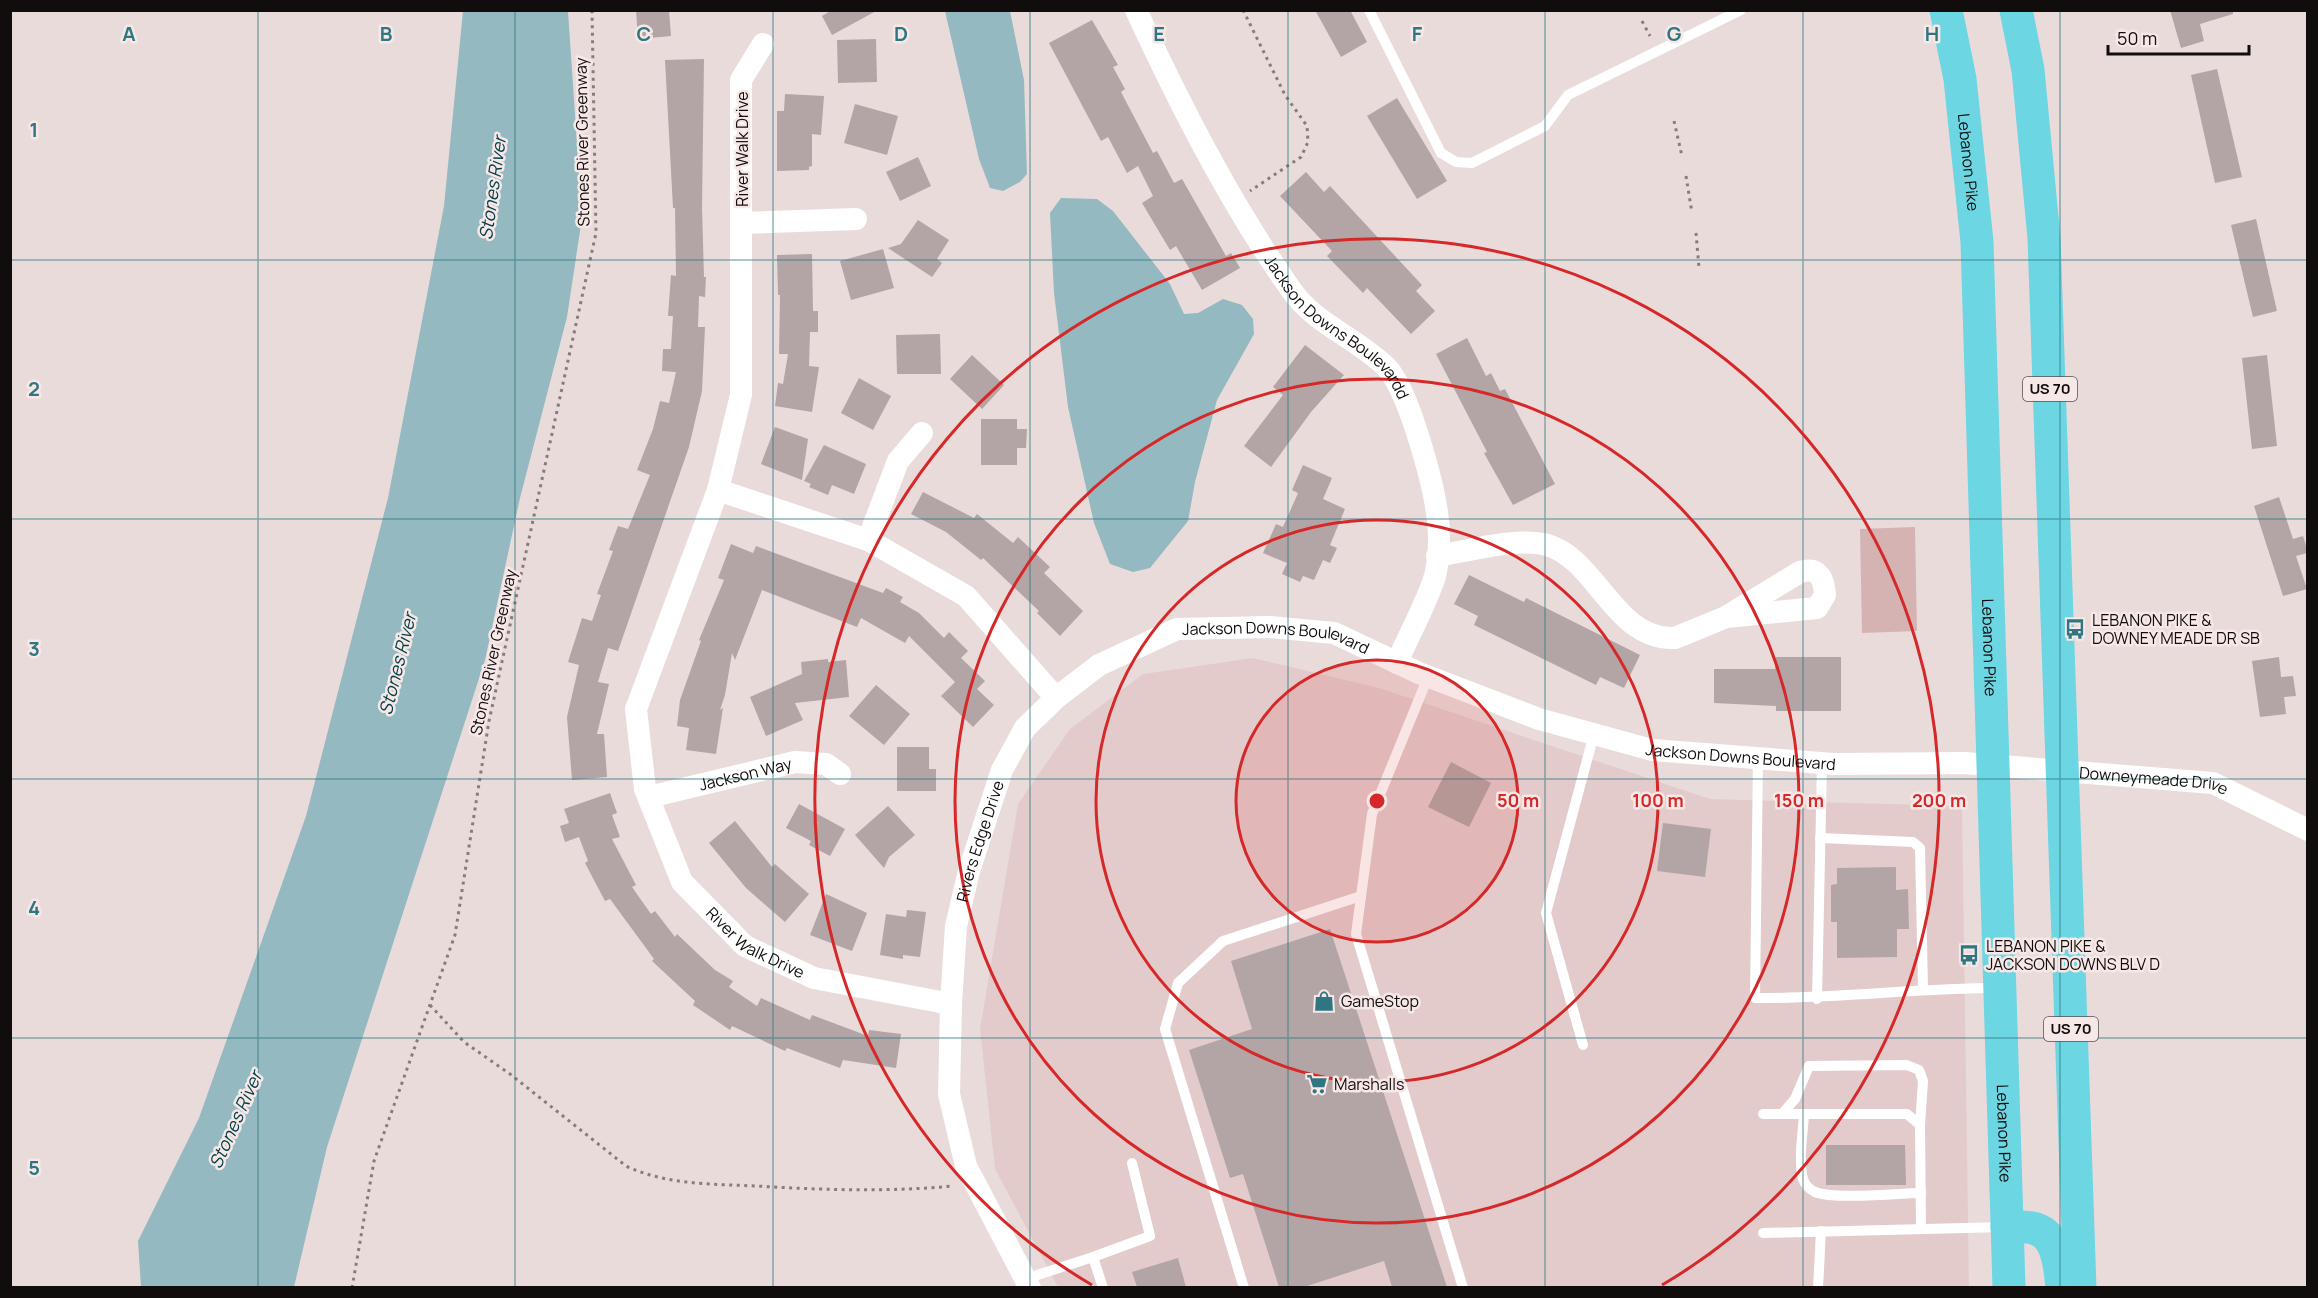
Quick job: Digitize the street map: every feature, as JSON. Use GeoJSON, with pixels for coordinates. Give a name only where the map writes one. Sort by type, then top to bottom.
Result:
{"type":"FeatureCollection","features":[{"type":"Feature","properties":{"kind":"main road","name":"Lebanon Pike"},"geometry":{"type":"LineString","coordinates":[[1947,10],[1960,79],[1977,242],[2009,1287]]}},
{"type":"Feature","properties":{"kind":"main road","name":"US 70"},"geometry":{"type":"LineString","coordinates":[[2016,10],[2028,70],[2044,238],[2080,1287]]}},
{"type":"Feature","properties":{"kind":"main road"},"geometry":{"type":"LineString","coordinates":[[2007,1227],[2037,1229],[2048,1238],[2057,1257],[2062,1287]]}},
{"type":"Feature","properties":{"kind":"street","name":"Jackson Downs Boulevardd"},"geometry":{"type":"LineString","coordinates":[[1136,10],[1160,62],[1235,200],[1259,243],[1294,294],[1325,322],[1362,345],[1395,378],[1408,406],[1438,521],[1437,556],[1435,575],[1397,663]]}},
{"type":"Feature","properties":{"kind":"street","name":"River Walk Drive"},"geometry":{"type":"LineString","coordinates":[[742,223],[741,80],[763,44]]}},
{"type":"Feature","properties":{"kind":"street"},"geometry":{"type":"LineString","coordinates":[[856,219],[742,223],[741,395],[718,490],[868,540],[966,596],[1056,698]]}},
{"type":"Feature","properties":{"kind":"street"},"geometry":{"type":"LineString","coordinates":[[868,540],[898,461],[922,433]]}},
{"type":"Feature","properties":{"kind":"street","name":"River Walk Drive"},"geometry":{"type":"LineString","coordinates":[[718,490],[636,709],[645,789],[682,882],[745,946],[814,978],[951,1004]]}},
{"type":"Feature","properties":{"kind":"street"},"geometry":{"type":"LineString","coordinates":[[1437,556],[1526,543],[1548,545],[1566,554],[1631,623],[1657,637],[1675,638],[1726,617]]}},
{"type":"Feature","properties":{"kind":"street","name":"Jackson Downs Boulevard"},"geometry":{"type":"LineString","coordinates":[[1056,698],[1100,665],[1178,629],[1270,627],[1334,633],[1428,677],[1539,719],[1652,750],[1822,763],[1993,765]]}},
{"type":"Feature","properties":{"kind":"street","name":"Rivers Edge Drive"},"geometry":{"type":"LineString","coordinates":[[951,1004],[957,926],[969,871],[1002,770],[1025,728],[1056,698]]}},
{"type":"Feature","properties":{"kind":"street","name":"Jackson Way"},"geometry":{"type":"LineString","coordinates":[[649,797],[795,762],[826,764],[840,774]]}},
{"type":"Feature","properties":{"kind":"street","name":"Downeymeade Drive"},"geometry":{"type":"LineString","coordinates":[[1993,765],[2213,783],[2307,830]]}},
{"type":"Feature","properties":{"kind":"street"},"geometry":{"type":"LineString","coordinates":[[951,1004],[949,1094],[966,1166],[1028,1283]]}},
{"type":"Feature","properties":{"kind":"lane"},"geometry":{"type":"LineString","coordinates":[[1369,10],[1441,153],[1456,162],[1472,163],[1545,126],[1568,95],[1741,10]]}},
{"type":"Feature","properties":{"kind":"lane"},"geometry":{"type":"LineString","coordinates":[[1428,677],[1372,814],[1356,934],[1463,1287]]}},
{"type":"Feature","properties":{"kind":"lane"},"geometry":{"type":"LineString","coordinates":[[1583,1045],[1546,913],[1594,734]]}},
{"type":"Feature","properties":{"kind":"lane"},"geometry":{"type":"LineString","coordinates":[[1758,758],[1755,998],[1816,999],[1923,989],[2000,987]]}},
{"type":"Feature","properties":{"kind":"lane"},"geometry":{"type":"LineString","coordinates":[[1816,999],[1822,763]]}},
{"type":"Feature","properties":{"kind":"lane"},"geometry":{"type":"LineString","coordinates":[[1820,838],[1913,842],[1920,848],[1923,989]]}},
{"type":"Feature","properties":{"kind":"lane"},"geometry":{"type":"LineString","coordinates":[[1244,1287],[1165,1029],[1178,983],[1223,941],[1361,896]]}},
{"type":"Feature","properties":{"kind":"lane"},"geometry":{"type":"LineString","coordinates":[[1782,1114],[1795,1099],[1809,1066],[1907,1065],[1919,1070],[1923,1081],[1920,1125],[1921,1229]]}},
{"type":"Feature","properties":{"kind":"lane"},"geometry":{"type":"LineString","coordinates":[[1763,1114],[1907,1114],[1920,1125]]}},
{"type":"Feature","properties":{"kind":"lane"},"geometry":{"type":"LineString","coordinates":[[1804,1114],[1802,1167],[1808,1188],[1817,1193],[1835,1194],[1921,1193]]}},
{"type":"Feature","properties":{"kind":"lane"},"geometry":{"type":"LineString","coordinates":[[1028,1283],[1150,1236],[1132,1163]]}},
{"type":"Feature","properties":{"kind":"lane"},"geometry":{"type":"LineString","coordinates":[[1763,1233],[2007,1227]]}},
{"type":"Feature","properties":{"kind":"lane"},"geometry":{"type":"LineString","coordinates":[[1818,1287],[1821,1231]]}},
{"type":"Feature","properties":{"kind":"lane"},"geometry":{"type":"LineString","coordinates":[[1093,1257],[1103,1287]]}},
{"type":"Feature","properties":{"kind":"path","name":"Stones River Greenway"},"geometry":{"type":"LineString","coordinates":[[352,1287],[374,1161],[455,935],[489,721],[597,233],[592,10]]}},
{"type":"Feature","properties":{"kind":"path"},"geometry":{"type":"LineString","coordinates":[[1235,200],[1301,158],[1308,142],[1307,126],[1285,95],[1243,10]]}},
{"type":"Feature","properties":{"kind":"path"},"geometry":{"type":"LineString","coordinates":[[1642,21],[1650,36]]}},
{"type":"Feature","properties":{"kind":"path"},"geometry":{"type":"LineString","coordinates":[[1674,121],[1682,156]]}},
{"type":"Feature","properties":{"kind":"path"},"geometry":{"type":"LineString","coordinates":[[1686,176],[1692,213]]}},
{"type":"Feature","properties":{"kind":"path"},"geometry":{"type":"LineString","coordinates":[[1696,233],[1699,268]]}},
{"type":"Feature","properties":{"kind":"path"},"geometry":{"type":"LineString","coordinates":[[430,1005],[464,1042],[510,1074],[626,1166],[646,1176],[692,1183],[903,1191],[975,1184]]}},
{"type":"Feature","properties":{"kind":"shaded area"},"geometry":{"type":"Polygon","coordinates":[[[1915,527],[1917,631],[1862,633],[1860,529],[1915,527]]]}},
{"type":"Feature","properties":{"kind":"shaded area"},"geometry":{"type":"Polygon","coordinates":[[[1253,658],[1379,688],[1710,799],[1962,806],[1969,1287],[1058,1287],[995,1169],[980,1029],[1018,804],[1070,729],[1143,674],[1253,658]]]}},
{"type":"Feature","properties":{"kind":"water","name":"Stones River"},"geometry":{"type":"Polygon","coordinates":[[[463,11],[568,11],[582,218],[567,317],[520,498],[485,660],[327,1147],[294,1287],[141,1287],[138,1241],[199,1118],[306,816],[388,498],[444,206],[463,11]]]}},
{"type":"Feature","properties":{"kind":"water"},"geometry":{"type":"Polygon","coordinates":[[[945,11],[1010,11],[1024,80],[1027,174],[1020,182],[1003,191],[990,188],[979,159],[945,11]]]}},
{"type":"Feature","properties":{"kind":"water"},"geometry":{"type":"Polygon","coordinates":[[[1061,198],[1097,199],[1113,211],[1170,284],[1184,314],[1198,313],[1223,299],[1242,305],[1253,319],[1254,334],[1217,400],[1195,482],[1188,521],[1150,568],[1133,572],[1110,564],[1094,523],[1068,407],[1054,293],[1050,213],[1061,198]]]}},
{"type":"Feature","properties":{"kind":"building"},"geometry":{"type":"Polygon","coordinates":[[[636,10],[669,10],[671,36],[638,39],[636,10]]]}},
{"type":"Feature","properties":{"kind":"building"},"geometry":{"type":"Polygon","coordinates":[[[832,10],[878,10],[832,35],[822,16],[832,10]]]}},
{"type":"Feature","properties":{"kind":"building"},"geometry":{"type":"Polygon","coordinates":[[[1315,10],[1350,10],[1367,42],[1341,57],[1315,10]]]}},
{"type":"Feature","properties":{"kind":"building"},"geometry":{"type":"Polygon","coordinates":[[[2170,10],[2233,10],[2233,14],[2200,24],[2204,41],[2181,48],[2170,10]]]}},
{"type":"Feature","properties":{"kind":"building"},"geometry":{"type":"Polygon","coordinates":[[[1092,20],[1118,65],[1113,67],[1125,89],[1121,92],[1153,153],[1157,151],[1174,183],[1182,179],[1226,256],[1231,253],[1240,268],[1202,290],[1176,246],[1170,250],[1142,203],[1153,196],[1138,166],[1127,173],[1108,137],[1101,141],[1049,43],[1092,20]]]}},
{"type":"Feature","properties":{"kind":"building"},"geometry":{"type":"Polygon","coordinates":[[[876,39],[877,82],[838,83],[837,40],[876,39]]]}},
{"type":"Feature","properties":{"kind":"building"},"geometry":{"type":"Polygon","coordinates":[[[704,59],[702,208],[704,277],[706,277],[705,297],[699,296],[698,327],[705,327],[702,391],[689,447],[618,651],[608,648],[598,682],[609,684],[597,734],[604,734],[607,777],[572,780],[567,717],[579,665],[568,662],[582,618],[592,621],[601,595],[597,594],[613,551],[609,550],[618,526],[628,529],[650,475],[637,470],[653,429],[660,401],[669,403],[676,372],[662,371],[663,349],[671,349],[673,316],[668,316],[671,275],[676,276],[675,208],[673,208],[665,60],[704,59]]]}},
{"type":"Feature","properties":{"kind":"building"},"geometry":{"type":"Polygon","coordinates":[[[2217,69],[2242,177],[2215,183],[2191,75],[2217,69]]]}},
{"type":"Feature","properties":{"kind":"building"},"geometry":{"type":"Polygon","coordinates":[[[785,94],[824,96],[821,135],[812,134],[812,166],[809,170],[777,171],[777,111],[784,111],[785,94]]]}},
{"type":"Feature","properties":{"kind":"building"},"geometry":{"type":"Polygon","coordinates":[[[1397,98],[1447,181],[1417,199],[1367,116],[1397,98]]]}},
{"type":"Feature","properties":{"kind":"building"},"geometry":{"type":"Polygon","coordinates":[[[855,104],[898,116],[887,155],[844,143],[855,104]]]}},
{"type":"Feature","properties":{"kind":"building"},"geometry":{"type":"Polygon","coordinates":[[[918,157],[931,186],[900,201],[886,172],[918,157]]]}},
{"type":"Feature","properties":{"kind":"building"},"geometry":{"type":"Polygon","coordinates":[[[1306,172],[1324,192],[1330,186],[1422,285],[1416,291],[1435,311],[1411,334],[1367,288],[1363,293],[1327,256],[1332,251],[1280,196],[1306,172]]]}},
{"type":"Feature","properties":{"kind":"building"},"geometry":{"type":"Polygon","coordinates":[[[2256,219],[2277,311],[2253,317],[2231,225],[2256,219]]]}},
{"type":"Feature","properties":{"kind":"building"},"geometry":{"type":"Polygon","coordinates":[[[918,220],[949,240],[937,259],[942,263],[932,277],[888,248],[901,244],[918,220]]]}},
{"type":"Feature","properties":{"kind":"building"},"geometry":{"type":"Polygon","coordinates":[[[883,249],[894,288],[851,300],[840,261],[883,249]]]}},
{"type":"Feature","properties":{"kind":"building"},"geometry":{"type":"Polygon","coordinates":[[[812,254],[813,311],[818,311],[818,332],[810,332],[809,366],[819,367],[812,412],[775,406],[778,383],[783,384],[788,354],[779,354],[780,295],[778,295],[777,255],[812,254]]]}},
{"type":"Feature","properties":{"kind":"building"},"geometry":{"type":"Polygon","coordinates":[[[940,334],[941,374],[897,374],[896,335],[940,334]]]}},
{"type":"Feature","properties":{"kind":"building"},"geometry":{"type":"Polygon","coordinates":[[[1467,338],[1486,376],[1491,373],[1500,391],[1505,389],[1555,484],[1513,505],[1484,453],[1487,452],[1436,354],[1467,338]]]}},
{"type":"Feature","properties":{"kind":"building"},"geometry":{"type":"Polygon","coordinates":[[[1305,345],[1344,375],[1311,412],[1271,467],[1244,446],[1283,395],[1273,387],[1305,345]]]}},
{"type":"Feature","properties":{"kind":"building"},"geometry":{"type":"Polygon","coordinates":[[[972,355],[1004,385],[982,409],[950,379],[972,355]]]}},
{"type":"Feature","properties":{"kind":"building"},"geometry":{"type":"Polygon","coordinates":[[[2267,355],[2277,446],[2252,449],[2242,358],[2267,355]]]}},
{"type":"Feature","properties":{"kind":"building"},"geometry":{"type":"Polygon","coordinates":[[[859,378],[891,396],[873,430],[841,413],[859,378]]]}},
{"type":"Feature","properties":{"kind":"building"},"geometry":{"type":"Polygon","coordinates":[[[981,419],[1017,419],[1017,429],[1027,429],[1026,448],[1017,448],[1017,465],[981,465],[981,419]]]}},
{"type":"Feature","properties":{"kind":"building"},"geometry":{"type":"Polygon","coordinates":[[[775,427],[808,439],[802,480],[761,464],[775,427]]]}},
{"type":"Feature","properties":{"kind":"building"},"geometry":{"type":"Polygon","coordinates":[[[824,445],[866,464],[854,494],[832,485],[828,495],[809,487],[811,484],[804,481],[824,445]]]}},
{"type":"Feature","properties":{"kind":"building"},"geometry":{"type":"Polygon","coordinates":[[[1303,465],[1332,478],[1323,499],[1345,509],[1330,545],[1337,548],[1330,563],[1323,560],[1314,580],[1303,576],[1300,582],[1282,574],[1287,563],[1263,553],[1276,524],[1283,527],[1298,493],[1292,490],[1303,465]]]}},
{"type":"Feature","properties":{"kind":"building"},"geometry":{"type":"Polygon","coordinates":[[[923,492],[974,518],[977,514],[1013,543],[1018,537],[1050,567],[1044,573],[1083,611],[1060,636],[1037,613],[1039,611],[983,558],[981,560],[946,532],[911,514],[923,492]]]}},
{"type":"Feature","properties":{"kind":"building"},"geometry":{"type":"Polygon","coordinates":[[[2279,497],[2293,539],[2303,536],[2307,549],[2307,553],[2296,556],[2307,589],[2283,596],[2254,506],[2279,497]]]}},
{"type":"Feature","properties":{"kind":"building"},"geometry":{"type":"Polygon","coordinates":[[[731,544],[753,553],[756,546],[883,593],[886,588],[903,597],[900,602],[919,613],[944,638],[949,632],[968,651],[961,658],[985,681],[977,689],[994,705],[973,727],[941,696],[955,682],[909,636],[905,643],[861,618],[857,627],[762,590],[735,660],[732,653],[725,695],[720,710],[723,708],[716,754],[686,750],[689,728],[677,726],[680,700],[701,641],[699,640],[724,580],[718,578],[731,544]]]}},
{"type":"Feature","properties":{"kind":"building"},"geometry":{"type":"Polygon","coordinates":[[[1469,575],[1524,602],[1526,598],[1640,655],[1624,688],[1600,677],[1596,685],[1474,625],[1478,616],[1454,604],[1469,575]]]}},
{"type":"Feature","properties":{"kind":"building"},"geometry":{"type":"Polygon","coordinates":[[[1776,657],[1841,657],[1841,711],[1776,711],[1776,706],[1714,703],[1714,669],[1775,669],[1776,657]]]}},
{"type":"Feature","properties":{"kind":"building"},"geometry":{"type":"Polygon","coordinates":[[[2279,657],[2281,677],[2293,676],[2296,696],[2284,697],[2286,714],[2260,717],[2252,661],[2279,657]]]}},
{"type":"Feature","properties":{"kind":"building"},"geometry":{"type":"Polygon","coordinates":[[[828,659],[828,662],[846,660],[849,697],[795,703],[803,720],[766,736],[750,697],[802,674],[801,662],[828,659]]]}},
{"type":"Feature","properties":{"kind":"building"},"geometry":{"type":"Polygon","coordinates":[[[876,685],[910,714],[884,745],[849,716],[876,685]]]}},
{"type":"Feature","properties":{"kind":"building"},"geometry":{"type":"Polygon","coordinates":[[[897,747],[929,747],[929,769],[936,769],[936,791],[897,791],[897,747]]]}},
{"type":"Feature","properties":{"kind":"building"},"geometry":{"type":"Polygon","coordinates":[[[1451,762],[1491,783],[1469,827],[1428,807],[1451,762]]]}},
{"type":"Feature","properties":{"kind":"building"},"geometry":{"type":"Polygon","coordinates":[[[610,793],[617,813],[612,815],[620,837],[612,839],[636,885],[632,887],[651,914],[655,911],[675,937],[677,934],[715,970],[733,981],[729,987],[757,1006],[761,998],[810,1020],[812,1015],[868,1036],[869,1030],[901,1034],[896,1068],[843,1060],[840,1068],[787,1048],[785,1051],[732,1026],[730,1030],[693,1005],[695,1001],[652,961],[654,959],[610,899],[605,901],[585,863],[588,861],[579,837],[565,842],[560,826],[569,823],[564,809],[610,793]]]}},
{"type":"Feature","properties":{"kind":"building"},"geometry":{"type":"Polygon","coordinates":[[[799,804],[845,829],[830,856],[809,845],[811,841],[786,828],[799,804]]]}},
{"type":"Feature","properties":{"kind":"building"},"geometry":{"type":"Polygon","coordinates":[[[888,806],[915,835],[889,857],[884,868],[855,835],[888,806]]]}},
{"type":"Feature","properties":{"kind":"building"},"geometry":{"type":"Polygon","coordinates":[[[735,821],[772,867],[775,864],[809,894],[785,922],[746,888],[709,843],[735,821]]]}},
{"type":"Feature","properties":{"kind":"building"},"geometry":{"type":"Polygon","coordinates":[[[1663,823],[1711,829],[1705,877],[1657,871],[1663,823]]]}},
{"type":"Feature","properties":{"kind":"building"},"geometry":{"type":"Polygon","coordinates":[[[1896,867],[1896,890],[1908,889],[1909,929],[1897,929],[1897,957],[1837,958],[1837,922],[1831,922],[1831,885],[1837,884],[1837,868],[1896,867]]]}},
{"type":"Feature","properties":{"kind":"building"},"geometry":{"type":"Polygon","coordinates":[[[826,894],[867,913],[852,951],[810,935],[826,894]]]}},
{"type":"Feature","properties":{"kind":"building"},"geometry":{"type":"Polygon","coordinates":[[[907,910],[926,912],[920,957],[903,955],[903,959],[880,955],[886,914],[906,917],[907,910]]]}},
{"type":"Feature","properties":{"kind":"building"},"geometry":{"type":"Polygon","coordinates":[[[1330,929],[1447,1287],[1392,1287],[1384,1261],[1304,1287],[1279,1287],[1243,1174],[1230,1178],[1189,1050],[1252,1029],[1231,961],[1330,929]]]}},
{"type":"Feature","properties":{"kind":"building"},"geometry":{"type":"Polygon","coordinates":[[[1826,1145],[1905,1145],[1906,1185],[1826,1185],[1826,1145]]]}},
{"type":"Feature","properties":{"kind":"building"},"geometry":{"type":"Polygon","coordinates":[[[1178,1258],[1186,1287],[1137,1287],[1132,1272],[1178,1258]]]}},
{"type":"Feature","properties":{"kind":"place","name":"LEBANON PIKE & DOWNEY MEADE DR SB"},"geometry":{"type":"Point","coordinates":[2075,629]}},
{"type":"Feature","properties":{"kind":"place","name":"LEBANON PIKE & JACKSON DOWNS BLV D"},"geometry":{"type":"Point","coordinates":[1969,955]}},
{"type":"Feature","properties":{"kind":"place","name":"GameStop"},"geometry":{"type":"Point","coordinates":[1324,1001]}},
{"type":"Feature","properties":{"kind":"place","name":"Marshalls"},"geometry":{"type":"Point","coordinates":[1317,1084]}}]}
